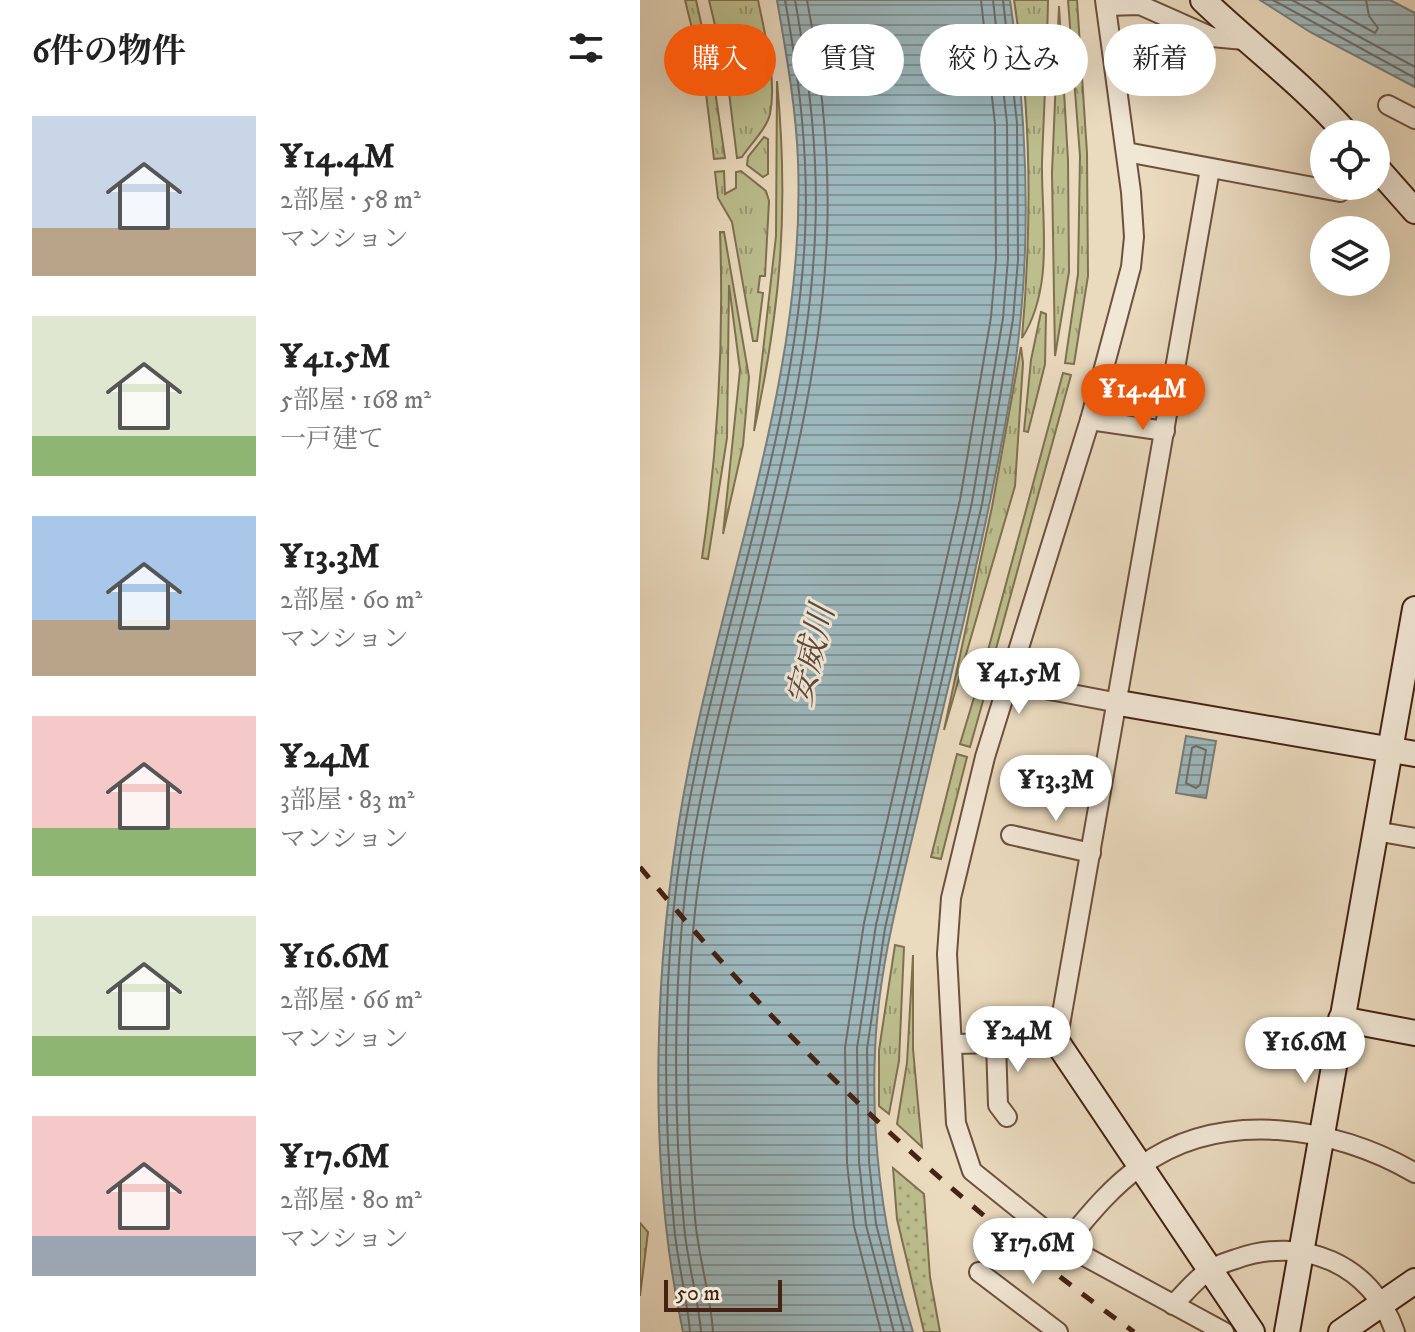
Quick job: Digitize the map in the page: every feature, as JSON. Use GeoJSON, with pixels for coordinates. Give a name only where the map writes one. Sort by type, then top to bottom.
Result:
{"type":"FeatureCollection","features":[{"type":"Feature","properties":{"kind":"street"},"geometry":{"type":"LineString","coordinates":[[1203,0],[1244,40],[1314,97],[1335,120]]}},
{"type":"Feature","properties":{"kind":"street"},"geometry":{"type":"LineString","coordinates":[[1224,1332],[1064,1245],[972,1171],[956,1123],[947,954],[951,898],[985,757],[1090,420],[1131,267],[1134,237],[1126,152],[1105,3],[1140,5],[1212,37],[1244,40]]}},
{"type":"Feature","properties":{"kind":"street"},"geometry":{"type":"LineString","coordinates":[[1388,105],[1415,119]]}},
{"type":"Feature","properties":{"kind":"street"},"geometry":{"type":"LineString","coordinates":[[1126,152],[1310,187]]}},
{"type":"Feature","properties":{"kind":"street"},"geometry":{"type":"LineString","coordinates":[[1210,169],[1119,703],[1057,1042],[1252,1332]]}},
{"type":"Feature","properties":{"kind":"street"},"geometry":{"type":"LineString","coordinates":[[1390,183],[1415,211]]}},
{"type":"Feature","properties":{"kind":"street"},"geometry":{"type":"LineString","coordinates":[[1090,420],[1165,431]]}},
{"type":"Feature","properties":{"kind":"street"},"geometry":{"type":"LineString","coordinates":[[1287,1332],[1414,621]]}},
{"type":"Feature","properties":{"kind":"street"},"geometry":{"type":"LineString","coordinates":[[1008,682],[1415,754]]}},
{"type":"Feature","properties":{"kind":"street"},"geometry":{"type":"LineString","coordinates":[[1375,831],[1415,838]]}},
{"type":"Feature","properties":{"kind":"street"},"geometry":{"type":"LineString","coordinates":[[1011,835],[1091,853]]}},
{"type":"Feature","properties":{"kind":"street"},"geometry":{"type":"LineString","coordinates":[[1341,1019],[1415,1033]]}},
{"type":"Feature","properties":{"kind":"street"},"geometry":{"type":"LineString","coordinates":[[952,1044],[1057,1042]]}},
{"type":"Feature","properties":{"kind":"street"},"geometry":{"type":"LineString","coordinates":[[996,1043],[998,1105],[1007,1117]]}},
{"type":"Feature","properties":{"kind":"street"},"geometry":{"type":"LineString","coordinates":[[1064,1245],[1102,1199],[1142,1166],[1197,1139],[1242,1130],[1287,1129],[1365,1149],[1415,1173]]}},
{"type":"Feature","properties":{"kind":"street"},"geometry":{"type":"LineString","coordinates":[[1173,1305],[1210,1269],[1253,1253],[1301,1251],[1327,1257],[1347,1268],[1382,1304],[1395,1332]]}},
{"type":"Feature","properties":{"kind":"street"},"geometry":{"type":"LineString","coordinates":[[979,1272],[1058,1332]]}},
{"type":"Feature","properties":{"kind":"street"},"geometry":{"type":"LineString","coordinates":[[1341,1332],[1415,1281]]}},
{"type":"Feature","properties":{"kind":"green space"},"geometry":{"type":"Polygon","coordinates":[[[685,0],[696,0],[701,24],[691,24],[685,0]]]}},
{"type":"Feature","properties":{"kind":"green space"},"geometry":{"type":"Polygon","coordinates":[[[709,0],[758,0],[763,24],[715,24],[709,0]]]}},
{"type":"Feature","properties":{"kind":"green space"},"geometry":{"type":"Polygon","coordinates":[[[1014,0],[1048,0],[1047,24],[1017,24],[1014,0]]]}},
{"type":"Feature","properties":{"kind":"green space"},"geometry":{"type":"Polygon","coordinates":[[[1068,0],[1077,0],[1079,24],[1070,24],[1068,0]]]}},
{"type":"Feature","properties":{"kind":"green space"},"geometry":{"type":"Polygon","coordinates":[[[777,81],[782,172],[780,257],[771,342],[754,431],[776,236],[777,81]]]}},
{"type":"Feature","properties":{"kind":"green space"},"geometry":{"type":"Polygon","coordinates":[[[706,96],[716,96],[725,158],[714,159],[706,96]]]}},
{"type":"Feature","properties":{"kind":"green space"},"geometry":{"type":"Polygon","coordinates":[[[729,96],[772,96],[765,125],[742,157],[737,158],[729,96]]]}},
{"type":"Feature","properties":{"kind":"green space"},"geometry":{"type":"Polygon","coordinates":[[[1025,96],[1044,96],[1043,274],[1039,297],[1022,338],[1029,211],[1025,96]]]}},
{"type":"Feature","properties":{"kind":"green space"},"geometry":{"type":"Polygon","coordinates":[[[1055,96],[1064,96],[1069,272],[1055,356],[1052,173],[1055,96]]]}},
{"type":"Feature","properties":{"kind":"green space"},"geometry":{"type":"Polygon","coordinates":[[[1075,96],[1083,96],[1088,276],[1074,364],[1065,363],[1078,274],[1080,156],[1075,96]]]}},
{"type":"Feature","properties":{"kind":"green space"},"geometry":{"type":"Polygon","coordinates":[[[764,137],[768,139],[768,174],[763,177],[747,165],[748,157],[764,137]]]}},
{"type":"Feature","properties":{"kind":"green space"},"geometry":{"type":"Polygon","coordinates":[[[724,171],[725,194],[736,188],[736,172],[741,171],[766,191],[769,201],[765,276],[760,276],[758,292],[763,293],[757,341],[753,341],[732,222],[718,198],[715,172],[724,171]]]}},
{"type":"Feature","properties":{"kind":"green space"},"geometry":{"type":"Polygon","coordinates":[[[720,232],[724,232],[749,377],[743,445],[723,534],[740,370],[729,285],[727,438],[708,559],[702,558],[718,395],[720,232]]]}},
{"type":"Feature","properties":{"kind":"green space"},"geometry":{"type":"Polygon","coordinates":[[[1041,312],[1046,314],[1045,364],[1028,432],[1024,431],[1031,360],[1041,312]]]}},
{"type":"Feature","properties":{"kind":"green space"},"geometry":{"type":"Polygon","coordinates":[[[1021,347],[1023,363],[1015,486],[944,730],[992,507],[1021,347]]]}},
{"type":"Feature","properties":{"kind":"green space"},"geometry":{"type":"Polygon","coordinates":[[[1063,373],[1071,375],[994,656],[987,654],[1063,373]]]}},
{"type":"Feature","properties":{"kind":"green space"},"geometry":{"type":"Polygon","coordinates":[[[976,691],[985,694],[970,747],[960,744],[976,691]]]}},
{"type":"Feature","properties":{"kind":"green space"},"geometry":{"type":"Polygon","coordinates":[[[957,754],[967,757],[941,859],[931,857],[957,754]]]}},
{"type":"Feature","properties":{"kind":"green space"},"geometry":{"type":"Polygon","coordinates":[[[895,945],[904,947],[899,1061],[889,1114],[879,1106],[879,1050],[895,945]]]}},
{"type":"Feature","properties":{"kind":"green space"},"geometry":{"type":"Polygon","coordinates":[[[913,955],[913,1049],[922,1147],[897,1124],[907,1063],[913,955]]]}},
{"type":"Feature","properties":{"kind":"green space"},"geometry":{"type":"Polygon","coordinates":[[[893,1168],[924,1194],[930,1277],[940,1332],[924,1332],[897,1219],[893,1168]]]}},
{"type":"Feature","properties":{"kind":"green space"},"geometry":{"type":"Polygon","coordinates":[[[640,1223],[648,1232],[640,1296],[640,1223]]]}},
{"type":"Feature","properties":{"kind":"water","name":"安威川"},"geometry":{"type":"Polygon","coordinates":[[[777,0],[1010,0],[1013,24],[920,24],[920,96],[1021,96],[1026,196],[1023,294],[1011,392],[958,646],[892,923],[877,1019],[875,1122],[882,1193],[894,1263],[913,1332],[683,1332],[663,1194],[659,1049],[668,904],[689,766],[761,466],[790,315],[797,238],[798,161],[790,80],[777,0]]]}},
{"type":"Feature","properties":{"kind":"water"},"geometry":{"type":"Polygon","coordinates":[[[1260,0],[1390,0],[1415,13],[1415,87],[1310,32],[1260,0]]]}},
{"type":"Feature","properties":{"kind":"water"},"geometry":{"type":"Polygon","coordinates":[[[1186,736],[1216,741],[1206,798],[1176,793],[1186,736]]]}},
{"type":"Feature","properties":{"kind":"railway"},"geometry":{"type":"LineString","coordinates":[[640,867],[753,996],[872,1116],[998,1227],[1134,1332]]}}]}
